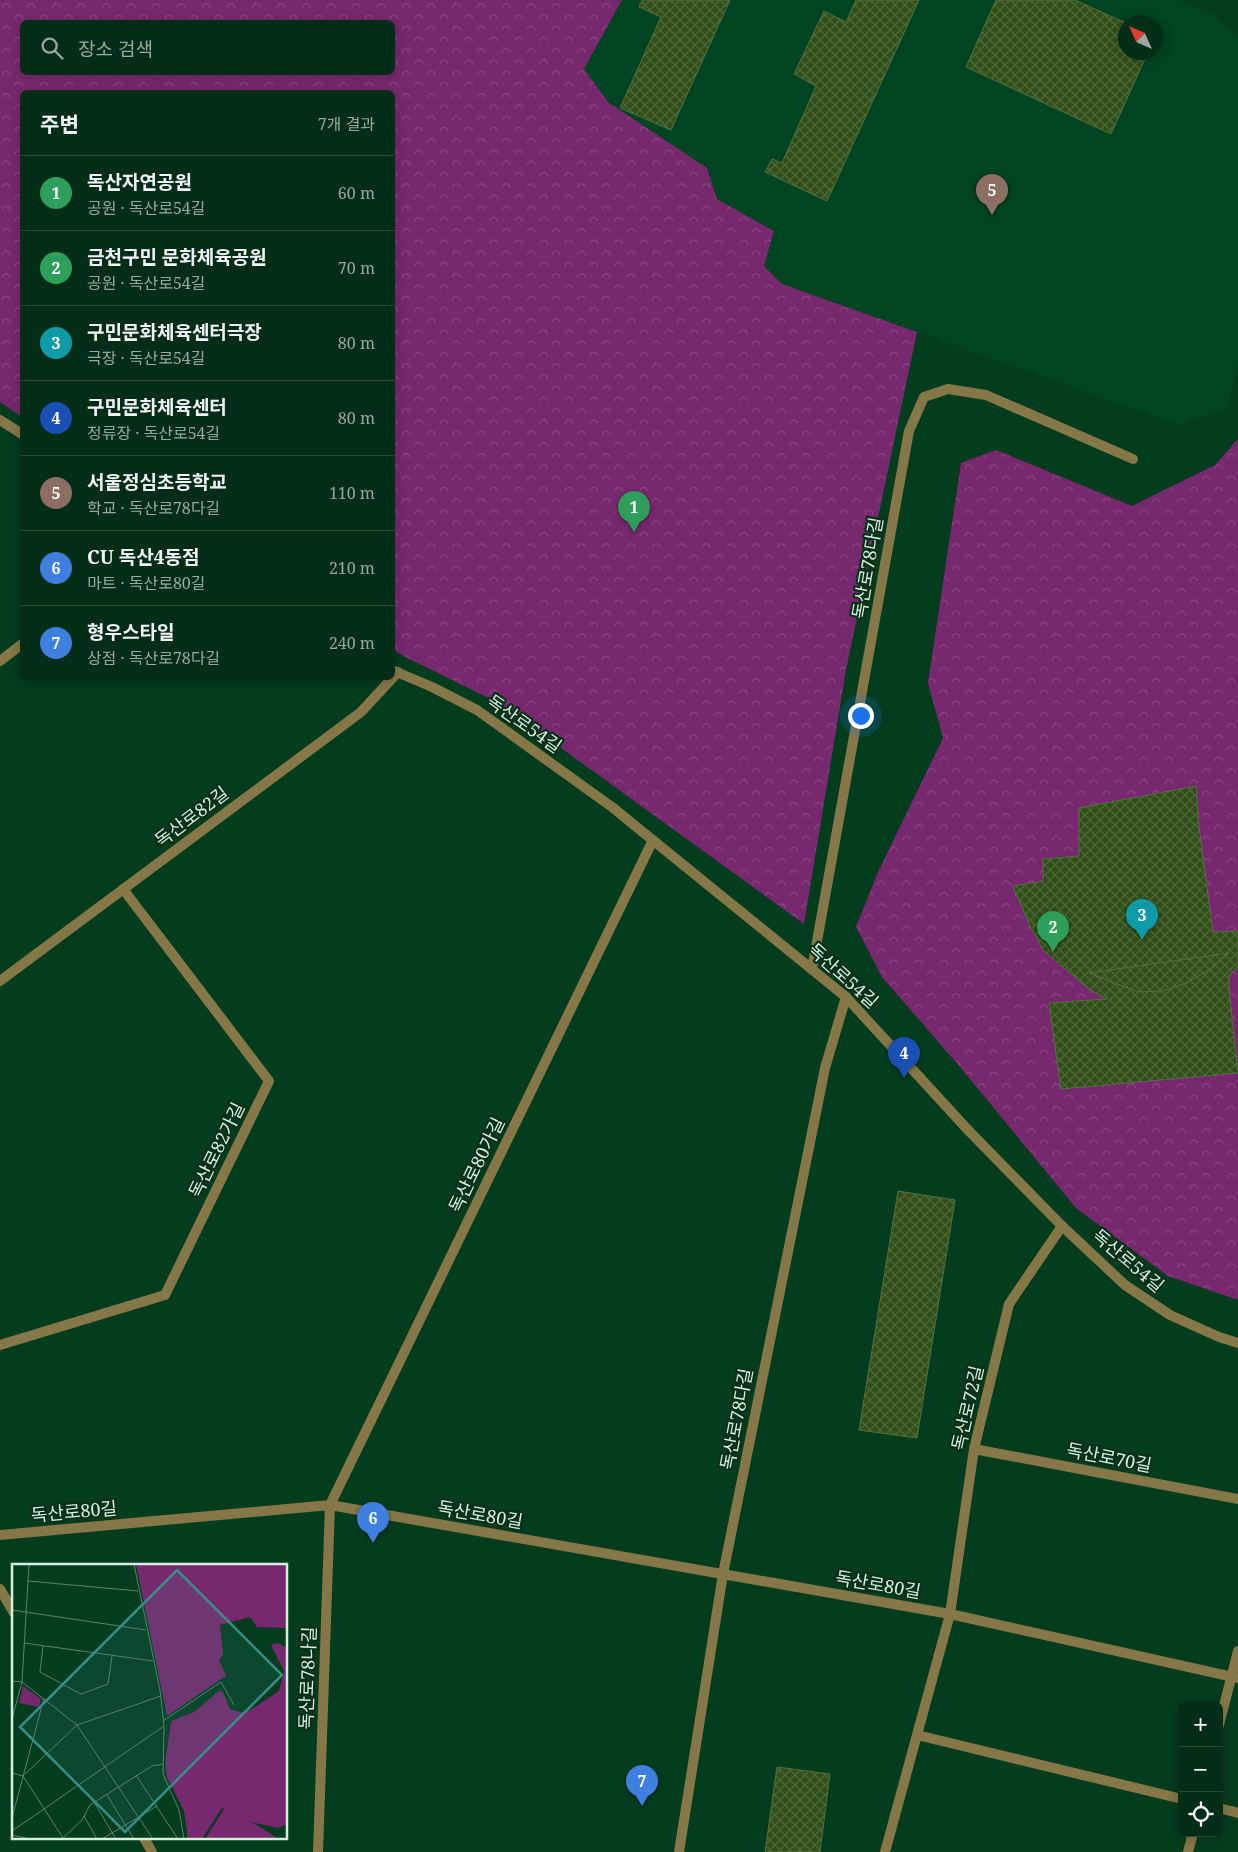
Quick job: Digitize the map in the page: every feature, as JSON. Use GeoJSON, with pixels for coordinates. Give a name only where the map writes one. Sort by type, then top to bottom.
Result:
{"type":"FeatureCollection","features":[{"type":"Feature","properties":{"kind":"street","name":"독산로78다길"},"geometry":{"type":"LineString","coordinates":[[812,969],[910,431],[924,397],[948,389],[986,395],[1133,459]]}},
{"type":"Feature","properties":{"kind":"street"},"geometry":{"type":"LineString","coordinates":[[0,420],[20,433]]}},
{"type":"Feature","properties":{"kind":"street"},"geometry":{"type":"LineString","coordinates":[[0,661],[20,646]]}},
{"type":"Feature","properties":{"kind":"street","name":"독산로54길"},"geometry":{"type":"LineString","coordinates":[[395,671],[477,710],[612,807],[846,996],[968,1130],[1062,1226],[1125,1285],[1170,1315],[1219,1337],[1238,1342]]}},
{"type":"Feature","properties":{"kind":"street","name":"독산로82길"},"geometry":{"type":"LineString","coordinates":[[0,981],[361,712],[388,680]]}},
{"type":"Feature","properties":{"kind":"street","name":"독산로80가길"},"geometry":{"type":"LineString","coordinates":[[330,1505],[653,840]]}},
{"type":"Feature","properties":{"kind":"street","name":"독산로82가길"},"geometry":{"type":"LineString","coordinates":[[0,1345],[165,1295],[269,1082],[123,889]]}},
{"type":"Feature","properties":{"kind":"street","name":"독산로78다길"},"geometry":{"type":"LineString","coordinates":[[679,1852],[722,1574],[826,1068],[846,996]]}},
{"type":"Feature","properties":{"kind":"street","name":"독산로72길"},"geometry":{"type":"LineString","coordinates":[[886,1852],[950,1614],[974,1449],[1009,1304],[1062,1226]]}},
{"type":"Feature","properties":{"kind":"street","name":"독산로70길"},"geometry":{"type":"LineString","coordinates":[[974,1449],[1238,1499]]}},
{"type":"Feature","properties":{"kind":"street","name":"독산로80길"},"geometry":{"type":"LineString","coordinates":[[0,1535],[330,1505],[950,1614]]}},
{"type":"Feature","properties":{"kind":"street","name":"독산로78나길"},"geometry":{"type":"LineString","coordinates":[[318,1852],[330,1505]]}},
{"type":"Feature","properties":{"kind":"street"},"geometry":{"type":"LineString","coordinates":[[0,1589],[12,1610]]}},
{"type":"Feature","properties":{"kind":"street"},"geometry":{"type":"LineString","coordinates":[[950,1614],[1235,1677]]}},
{"type":"Feature","properties":{"kind":"street"},"geometry":{"type":"LineString","coordinates":[[1223,1714],[1235,1677],[1238,1651]]}},
{"type":"Feature","properties":{"kind":"street"},"geometry":{"type":"LineString","coordinates":[[917,1735],[1178,1798]]}},
{"type":"Feature","properties":{"kind":"street"},"geometry":{"type":"LineString","coordinates":[[1223,1809],[1238,1813]]}},
{"type":"Feature","properties":{"kind":"street"},"geometry":{"type":"LineString","coordinates":[[1188,1852],[1192,1837]]}},
{"type":"Feature","properties":{"kind":"street"},"geometry":{"type":"LineString","coordinates":[[145,1840],[152,1852]]}},
{"type":"Feature","properties":{"kind":"shaded area"},"geometry":{"type":"Polygon","coordinates":[[[622,0],[1177,0],[1211,13],[1238,38],[1238,364],[1228,408],[1179,425],[782,284],[764,266],[774,231],[717,199],[707,168],[608,102],[584,69],[622,0]]]}},
{"type":"Feature","properties":{"kind":"green space"},"geometry":{"type":"Polygon","coordinates":[[[0,0],[622,0],[584,69],[608,102],[707,168],[717,199],[774,231],[764,266],[782,284],[917,332],[846,670],[804,924],[499,703],[395,650],[395,90],[20,90],[20,416],[0,402],[0,0]]]}},
{"type":"Feature","properties":{"kind":"green space"},"geometry":{"type":"Polygon","coordinates":[[[1238,439],[1238,1300],[1168,1276],[1076,1208],[961,1068],[882,977],[856,927],[878,872],[943,738],[928,683],[961,463],[996,450],[1132,506],[1215,465],[1238,439]]]}},
{"type":"Feature","properties":{"kind":"building"},"geometry":{"type":"Polygon","coordinates":[[[642,0],[730,0],[671,130],[620,108],[661,17],[639,7],[642,0]]]}},
{"type":"Feature","properties":{"kind":"building"},"geometry":{"type":"Polygon","coordinates":[[[856,0],[919,0],[827,201],[765,172],[772,159],[782,163],[816,86],[794,74],[824,11],[846,22],[856,0]]]}},
{"type":"Feature","properties":{"kind":"building"},"geometry":{"type":"Polygon","coordinates":[[[996,0],[1075,0],[1118,19],[1118,60],[1144,60],[1111,134],[966,67],[996,0]]]}},
{"type":"Feature","properties":{"kind":"building"},"geometry":{"type":"Polygon","coordinates":[[[1196,786],[1199,827],[1213,932],[1238,931],[1238,967],[1229,976],[1229,989],[1238,1073],[1061,1089],[1049,1003],[1107,999],[1090,990],[1043,950],[1029,924],[1013,886],[1043,881],[1043,859],[1079,856],[1079,808],[1196,786]]]}},
{"type":"Feature","properties":{"kind":"building"},"geometry":{"type":"Polygon","coordinates":[[[1229,953],[1207,971],[1186,983],[1163,991],[1138,992],[1089,973],[1229,953]]]}},
{"type":"Feature","properties":{"kind":"building"},"geometry":{"type":"Polygon","coordinates":[[[898,1191],[955,1200],[917,1438],[859,1430],[898,1191]]]}},
{"type":"Feature","properties":{"kind":"building"},"geometry":{"type":"Polygon","coordinates":[[[777,1767],[830,1774],[820,1852],[765,1852],[777,1767]]]}},
{"type":"Feature","properties":{"kind":"place","name":"서울정심초등학교"},"geometry":{"type":"Point","coordinates":[992,215]}},
{"type":"Feature","properties":{"kind":"place","name":"독산자연공원"},"geometry":{"type":"Point","coordinates":[634,532]}},
{"type":"Feature","properties":{"kind":"place","name":"구민문화체육센터극장"},"geometry":{"type":"Point","coordinates":[1142,940]}},
{"type":"Feature","properties":{"kind":"place","name":"금천구민 문화체육공원"},"geometry":{"type":"Point","coordinates":[1053,952]}},
{"type":"Feature","properties":{"kind":"place","name":"구민문화체육센터"},"geometry":{"type":"Point","coordinates":[904,1078]}},
{"type":"Feature","properties":{"kind":"place","name":"CU 독산4동점"},"geometry":{"type":"Point","coordinates":[373,1543]}},
{"type":"Feature","properties":{"kind":"place","name":"형우스타일"},"geometry":{"type":"Point","coordinates":[642,1806]}}]}
